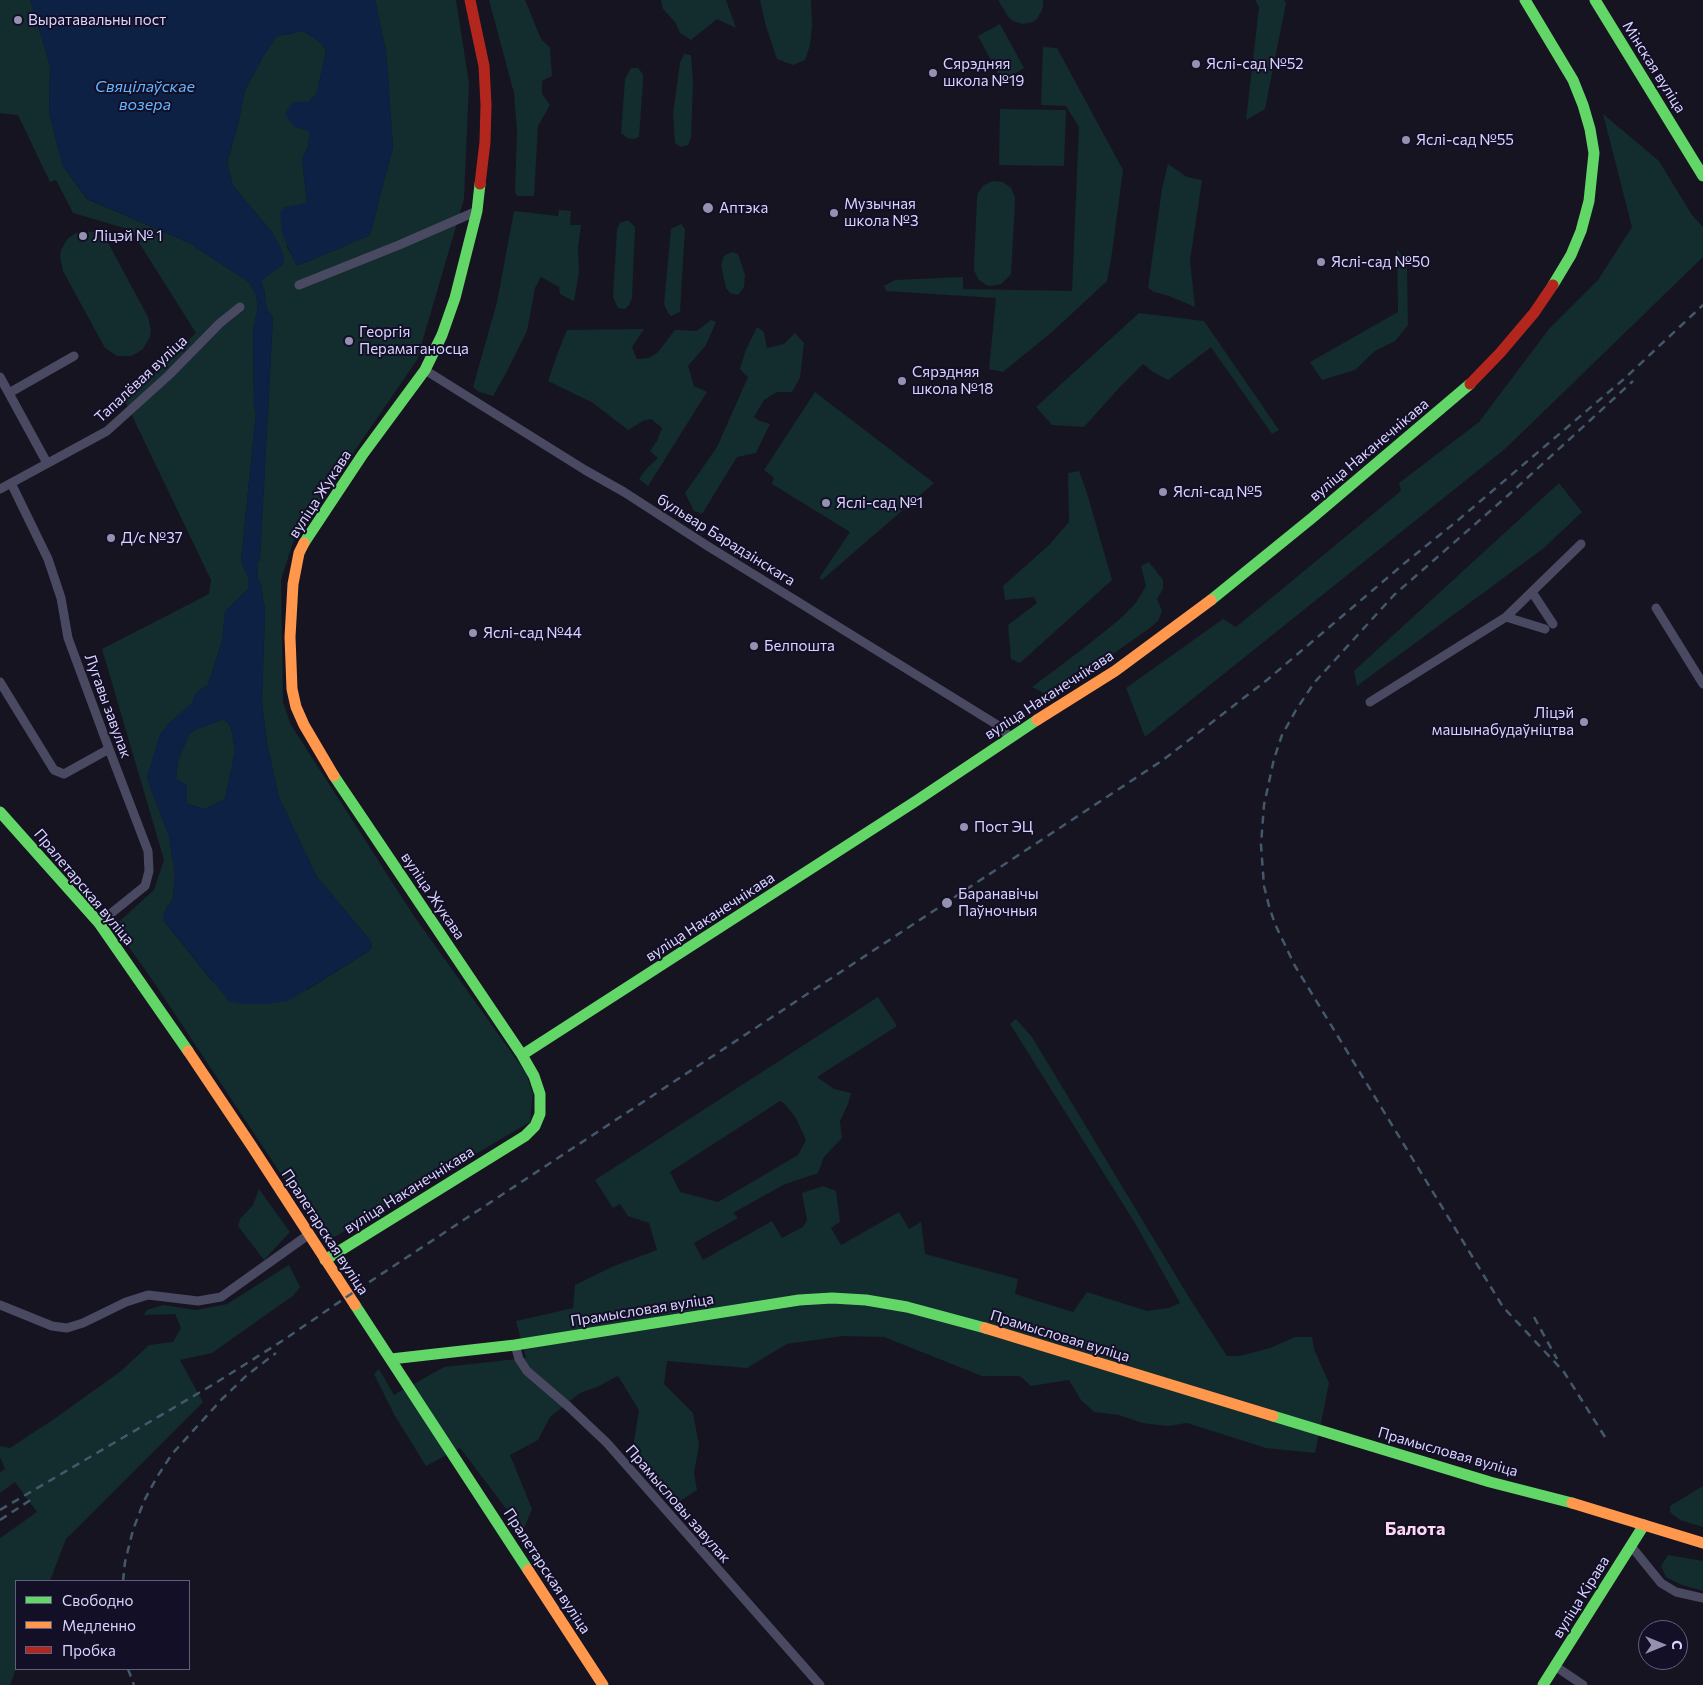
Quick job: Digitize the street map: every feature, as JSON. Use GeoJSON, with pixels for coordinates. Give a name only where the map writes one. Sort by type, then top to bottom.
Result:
{"type":"FeatureCollection","features":[{"type":"Feature","properties":{"kind":"main road","name":"вуліца Жукава"},"geometry":{"type":"LineString","coordinates":[[470,0],[484,66],[485,142],[477,212],[455,298],[442,334],[425,370],[363,454],[310,533],[300,553],[293,584],[290,637],[292,689],[296,707],[304,725],[328,768],[522,1056]]}},
{"type":"Feature","properties":{"kind":"main road","name":"вуліца Наканечнікава"},"geometry":{"type":"LineString","coordinates":[[324,1260],[525,1136],[535,1126],[540,1114],[540,1094],[534,1076],[522,1056],[916,801],[1010,737],[1115,671],[1197,611],[1312,518],[1471,383],[1500,353],[1534,313],[1562,272],[1571,255],[1581,231],[1589,201],[1594,153],[1590,129],[1573,80],[1525,0]]}},
{"type":"Feature","properties":{"kind":"main road","name":"Мінская вуліца"},"geometry":{"type":"LineString","coordinates":[[1595,0],[1703,176]]}},
{"type":"Feature","properties":{"kind":"main road","name":"Пралетарская вуліца"},"geometry":{"type":"LineString","coordinates":[[0,812],[99,923],[173,1028],[603,1685]]}},
{"type":"Feature","properties":{"kind":"main road","name":"Прамысловая вуліца"},"geometry":{"type":"LineString","coordinates":[[391,1359],[515,1345],[799,1300],[832,1298],[866,1300],[907,1307],[960,1320],[1490,1482],[1555,1498],[1703,1543]]}},
{"type":"Feature","properties":{"kind":"main road","name":"вуліца Кірава"},"geometry":{"type":"LineString","coordinates":[[1543,1685],[1644,1525]]}},
{"type":"Feature","properties":{"kind":"street"},"geometry":{"type":"LineString","coordinates":[[299,285],[399,246],[477,212]]}},
{"type":"Feature","properties":{"kind":"street","name":"Тапалёвая вуліца"},"geometry":{"type":"LineString","coordinates":[[0,489],[107,431],[169,374],[220,323],[240,307]]}},
{"type":"Feature","properties":{"kind":"street"},"geometry":{"type":"LineString","coordinates":[[8,392],[74,356]]}},
{"type":"Feature","properties":{"kind":"street","name":"бульвар Барадзінскага"},"geometry":{"type":"LineString","coordinates":[[425,370],[999,726],[1010,737]]}},
{"type":"Feature","properties":{"kind":"street"},"geometry":{"type":"LineString","coordinates":[[0,377],[47,463]]}},
{"type":"Feature","properties":{"kind":"street","name":"Лугавы завулак"},"geometry":{"type":"LineString","coordinates":[[11,483],[48,559],[62,598],[68,638],[148,851],[149,871],[145,886],[99,923]]}},
{"type":"Feature","properties":{"kind":"street"},"geometry":{"type":"LineString","coordinates":[[1370,702],[1506,617],[1581,544]]}},
{"type":"Feature","properties":{"kind":"street"},"geometry":{"type":"LineString","coordinates":[[1532,592],[1553,624]]}},
{"type":"Feature","properties":{"kind":"street"},"geometry":{"type":"LineString","coordinates":[[1656,608],[1703,684]]}},
{"type":"Feature","properties":{"kind":"street"},"geometry":{"type":"LineString","coordinates":[[1506,617],[1545,629]]}},
{"type":"Feature","properties":{"kind":"street"},"geometry":{"type":"LineString","coordinates":[[0,682],[54,770],[64,774],[109,749]]}},
{"type":"Feature","properties":{"kind":"street"},"geometry":{"type":"LineString","coordinates":[[0,1305],[52,1326],[66,1328],[83,1323],[126,1302],[148,1295],[198,1301],[221,1297],[308,1235]]}},
{"type":"Feature","properties":{"kind":"street","name":"Прамысловы завулак"},"geometry":{"type":"LineString","coordinates":[[515,1345],[519,1358],[527,1371],[607,1443],[820,1685]]}},
{"type":"Feature","properties":{"kind":"street"},"geometry":{"type":"LineString","coordinates":[[1631,1546],[1661,1583],[1676,1592],[1703,1598]]}},
{"type":"Feature","properties":{"kind":"street"},"geometry":{"type":"LineString","coordinates":[[1555,1666],[1583,1685]]}},
{"type":"Feature","properties":{"kind":"green space"},"geometry":{"type":"Polygon","coordinates":[[[0,0],[30,0],[50,65],[49,113],[63,166],[87,199],[189,243],[249,282],[256,294],[258,307],[253,330],[254,406],[256,413],[241,561],[249,579],[248,589],[225,612],[222,641],[208,685],[199,691],[193,703],[169,723],[160,735],[147,778],[169,836],[175,875],[173,899],[167,907],[164,921],[212,981],[307,990],[372,948],[370,941],[364,933],[317,877],[279,798],[267,743],[262,701],[265,610],[258,579],[257,563],[260,559],[273,316],[267,310],[264,289],[260,281],[283,264],[272,232],[233,186],[227,163],[245,90],[264,55],[277,36],[303,31],[320,42],[326,50],[317,93],[308,102],[310,131],[308,147],[302,159],[307,203],[287,247],[297,265],[370,235],[393,147],[386,51],[375,0],[456,0],[469,83],[464,199],[417,360],[294,539],[281,580],[283,702],[291,725],[414,916],[526,1073],[533,1094],[530,1122],[326,1242],[153,981],[114,926],[154,890],[164,860],[102,649],[209,594],[211,580],[125,401],[196,333],[131,230],[73,213],[56,180],[50,182],[18,115],[0,113],[0,0]]]}},
{"type":"Feature","properties":{"kind":"green space"},"geometry":{"type":"Polygon","coordinates":[[[489,0],[525,0],[541,39],[550,48],[552,76],[542,81],[542,94],[550,105],[538,126],[534,196],[518,196],[515,193],[517,132],[514,93],[489,0]]]}},
{"type":"Feature","properties":{"kind":"green space"},"geometry":{"type":"Polygon","coordinates":[[[661,0],[726,0],[736,28],[717,19],[691,40],[680,33],[675,22],[663,9],[661,0]]]}},
{"type":"Feature","properties":{"kind":"green space"},"geometry":{"type":"Polygon","coordinates":[[[760,0],[811,0],[812,26],[810,45],[805,60],[793,65],[777,59],[765,23],[760,0]]]}},
{"type":"Feature","properties":{"kind":"green space"},"geometry":{"type":"Polygon","coordinates":[[[998,0],[1043,0],[1043,5],[1037,19],[1023,24],[1009,18],[998,0]]]}},
{"type":"Feature","properties":{"kind":"green space"},"geometry":{"type":"Polygon","coordinates":[[[1255,0],[1284,0],[1286,3],[1265,109],[1246,120],[1259,7],[1255,0]]]}},
{"type":"Feature","properties":{"kind":"green space"},"geometry":{"type":"Polygon","coordinates":[[[1000,24],[1024,68],[1002,81],[978,36],[1000,24]]]}},
{"type":"Feature","properties":{"kind":"green space"},"geometry":{"type":"Polygon","coordinates":[[[1043,47],[1057,48],[1123,170],[1107,281],[1052,332],[1003,372],[989,369],[996,298],[886,291],[884,286],[895,280],[963,277],[963,289],[1072,291],[1079,127],[1066,106],[1041,105],[1043,47]]]}},
{"type":"Feature","properties":{"kind":"green space"},"geometry":{"type":"Polygon","coordinates":[[[684,54],[691,55],[693,82],[691,138],[688,145],[681,147],[675,143],[673,114],[680,63],[684,54]]]}},
{"type":"Feature","properties":{"kind":"green space"},"geometry":{"type":"Polygon","coordinates":[[[631,68],[638,68],[643,74],[639,137],[633,139],[627,138],[621,133],[625,79],[631,68]]]}},
{"type":"Feature","properties":{"kind":"green space"},"geometry":{"type":"Polygon","coordinates":[[[1000,109],[1066,110],[1064,166],[999,165],[1000,109]]]}},
{"type":"Feature","properties":{"kind":"green space"},"geometry":{"type":"Polygon","coordinates":[[[1603,114],[1659,161],[1692,215],[1703,227],[1703,257],[1506,448],[1145,737],[1126,688],[1223,619],[1236,627],[1401,491],[1399,483],[1479,422],[1549,329],[1598,280],[1632,227],[1603,114]]]}},
{"type":"Feature","properties":{"kind":"green space"},"geometry":{"type":"Polygon","coordinates":[[[1168,164],[1187,177],[1202,180],[1190,261],[1195,307],[1148,288],[1162,189],[1168,164]]]}},
{"type":"Feature","properties":{"kind":"green space"},"geometry":{"type":"Polygon","coordinates":[[[993,181],[1003,182],[1011,188],[1015,202],[1011,274],[1001,284],[991,286],[978,279],[974,265],[978,193],[984,185],[993,181]]]}},
{"type":"Feature","properties":{"kind":"green space"},"geometry":{"type":"Polygon","coordinates":[[[559,210],[571,211],[570,225],[581,225],[578,248],[579,272],[574,301],[560,294],[559,287],[541,277],[535,288],[527,331],[506,373],[493,396],[479,392],[473,387],[497,302],[514,211],[558,216],[559,210]]]}},
{"type":"Feature","properties":{"kind":"green space"},"geometry":{"type":"Polygon","coordinates":[[[628,220],[635,227],[632,298],[625,309],[618,308],[613,297],[617,229],[620,223],[628,220]]]}},
{"type":"Feature","properties":{"kind":"green space"},"geometry":{"type":"Polygon","coordinates":[[[681,224],[685,229],[680,312],[671,316],[664,304],[671,229],[681,224]]]}},
{"type":"Feature","properties":{"kind":"green space"},"geometry":{"type":"Polygon","coordinates":[[[80,231],[94,232],[106,239],[148,317],[151,330],[150,337],[143,349],[131,356],[117,356],[105,348],[63,271],[60,257],[61,250],[68,238],[80,231]]]}},
{"type":"Feature","properties":{"kind":"green space"},"geometry":{"type":"Polygon","coordinates":[[[1397,249],[1407,264],[1408,325],[1395,341],[1375,351],[1355,370],[1322,380],[1310,362],[1398,312],[1397,249]]]}},
{"type":"Feature","properties":{"kind":"green space"},"geometry":{"type":"Polygon","coordinates":[[[732,252],[738,254],[745,275],[744,287],[738,295],[730,293],[726,288],[721,265],[724,256],[732,252]]]}},
{"type":"Feature","properties":{"kind":"green space"},"geometry":{"type":"Polygon","coordinates":[[[1139,313],[1204,321],[1279,430],[1272,434],[1211,347],[1168,380],[1143,364],[1084,427],[1052,425],[1036,407],[1139,313]]]}},
{"type":"Feature","properties":{"kind":"green space"},"geometry":{"type":"Polygon","coordinates":[[[711,320],[716,322],[706,345],[688,366],[694,386],[707,392],[648,486],[639,479],[658,458],[650,451],[657,441],[662,428],[651,419],[643,421],[628,430],[593,403],[548,381],[558,352],[567,330],[644,329],[632,347],[637,359],[649,358],[658,352],[675,330],[697,331],[711,320]]]}},
{"type":"Feature","properties":{"kind":"green space"},"geometry":{"type":"Polygon","coordinates":[[[757,327],[764,332],[767,348],[784,344],[795,333],[804,343],[800,378],[792,392],[777,392],[764,400],[754,417],[770,424],[756,453],[737,457],[702,514],[694,511],[685,493],[717,447],[748,377],[740,369],[745,352],[757,327]]]}},
{"type":"Feature","properties":{"kind":"green space","name":"Яслі-сад №1"},"geometry":{"type":"Polygon","coordinates":[[[815,392],[934,483],[822,580],[819,578],[850,532],[772,484],[774,478],[764,470],[815,392]]]}},
{"type":"Feature","properties":{"kind":"green space"},"geometry":{"type":"Polygon","coordinates":[[[1079,471],[1112,580],[1020,663],[1011,659],[1008,625],[1037,603],[1034,597],[1005,600],[1003,586],[1049,545],[1069,522],[1068,473],[1079,471]]]}},
{"type":"Feature","properties":{"kind":"green space"},"geometry":{"type":"Polygon","coordinates":[[[1559,483],[1582,512],[1544,548],[1357,686],[1354,671],[1559,483]]]}},
{"type":"Feature","properties":{"kind":"green space"},"geometry":{"type":"Polygon","coordinates":[[[1149,562],[1163,580],[1163,589],[1157,599],[1162,611],[1158,621],[1052,697],[1032,687],[1120,619],[1135,604],[1146,586],[1141,566],[1149,562]]]}},
{"type":"Feature","properties":{"kind":"green space"},"geometry":{"type":"Polygon","coordinates":[[[224,719],[231,727],[235,752],[225,799],[205,809],[187,804],[187,785],[176,779],[178,760],[189,735],[196,729],[224,719]]]}},
{"type":"Feature","properties":{"kind":"green space"},"geometry":{"type":"Polygon","coordinates":[[[878,997],[897,1026],[817,1077],[834,1089],[851,1093],[840,1121],[842,1138],[824,1157],[818,1173],[783,1185],[733,1213],[738,1218],[694,1243],[703,1260],[772,1221],[782,1238],[803,1227],[807,1220],[802,1193],[823,1186],[836,1191],[840,1222],[831,1228],[841,1245],[899,1212],[909,1229],[921,1222],[925,1254],[1018,1279],[1015,1294],[1073,1312],[1087,1292],[1147,1311],[1169,1308],[1180,1303],[1135,1223],[1010,1024],[1016,1019],[1032,1037],[1190,1299],[1227,1356],[1240,1356],[1270,1348],[1295,1337],[1312,1337],[1314,1349],[1329,1383],[1315,1453],[1266,1448],[1187,1423],[1168,1426],[1142,1423],[1119,1415],[1094,1412],[1081,1400],[1069,1380],[1031,1386],[1020,1376],[982,1376],[884,1337],[843,1336],[787,1344],[747,1368],[667,1361],[664,1384],[693,1413],[699,1445],[694,1473],[697,1490],[674,1505],[632,1454],[639,1410],[618,1376],[580,1393],[550,1417],[538,1440],[510,1455],[532,1509],[523,1531],[460,1448],[426,1466],[395,1416],[374,1374],[379,1369],[394,1395],[444,1367],[526,1358],[516,1321],[573,1308],[575,1285],[614,1266],[657,1250],[649,1223],[628,1216],[620,1204],[613,1208],[595,1180],[878,997]],[[780,1101],[670,1172],[680,1192],[718,1202],[798,1155],[806,1140],[796,1118],[784,1103],[780,1101]]]}},
{"type":"Feature","properties":{"kind":"green space"},"geometry":{"type":"Polygon","coordinates":[[[259,1189],[290,1232],[264,1260],[238,1226],[240,1219],[253,1205],[259,1189]]]}},
{"type":"Feature","properties":{"kind":"green space"},"geometry":{"type":"Polygon","coordinates":[[[289,1265],[300,1287],[294,1295],[212,1353],[180,1360],[203,1402],[66,1539],[50,1580],[15,1580],[16,1670],[10,1685],[0,1685],[0,1538],[37,1512],[15,1482],[0,1493],[0,1472],[5,1469],[0,1457],[0,1446],[10,1448],[54,1419],[121,1371],[149,1345],[173,1342],[181,1328],[175,1314],[144,1315],[147,1310],[163,1305],[196,1310],[227,1304],[289,1265]]]}},
{"type":"Feature","properties":{"kind":"green space"},"geometry":{"type":"Polygon","coordinates":[[[1703,1486],[1703,1527],[1680,1520],[1670,1512],[1670,1506],[1703,1486]]]}},
{"type":"Feature","properties":{"kind":"green space"},"geometry":{"type":"Polygon","coordinates":[[[1668,1555],[1703,1561],[1703,1591],[1682,1585],[1666,1577],[1661,1566],[1668,1555]]]}},
{"type":"Feature","properties":{"kind":"water","name":"Свяцілаўскае возера"},"geometry":{"type":"Polygon","coordinates":[[[30,0],[375,0],[386,51],[393,147],[370,235],[296,265],[282,233],[280,213],[285,207],[307,203],[302,159],[308,147],[310,131],[294,127],[285,113],[294,102],[308,102],[317,93],[326,50],[320,42],[303,31],[277,36],[264,55],[245,90],[227,163],[233,186],[272,232],[284,257],[283,264],[261,281],[267,310],[273,316],[260,559],[257,563],[258,579],[265,610],[262,701],[267,743],[279,798],[317,877],[364,933],[370,941],[372,948],[288,1001],[243,1004],[229,1001],[164,921],[163,914],[173,899],[175,875],[169,836],[147,778],[160,735],[169,723],[192,703],[194,695],[208,685],[222,641],[225,612],[248,589],[249,579],[241,561],[256,413],[254,406],[253,330],[258,307],[256,294],[249,282],[189,243],[88,199],[63,166],[49,113],[50,65],[30,0]],[[224,719],[196,729],[189,735],[178,760],[176,779],[187,785],[187,804],[205,809],[225,799],[235,752],[231,727],[224,719]]]}},
{"type":"Feature","properties":{"kind":"railway"},"geometry":{"type":"LineString","coordinates":[[0,1510],[214,1384],[282,1341],[1163,760],[1267,680],[1457,521],[1624,379],[1703,305]]}},
{"type":"Feature","properties":{"kind":"railway"},"geometry":{"type":"LineString","coordinates":[[1605,1437],[1564,1372],[1503,1307],[1295,966],[1275,924],[1269,906],[1264,886],[1261,845],[1264,805],[1274,759],[1282,735],[1314,683],[1394,595],[1513,491],[1633,381]]}},
{"type":"Feature","properties":{"kind":"railway"},"geometry":{"type":"LineString","coordinates":[[1534,1317],[1557,1359]]}},
{"type":"Feature","properties":{"kind":"railway"},"geometry":{"type":"LineString","coordinates":[[123,1580],[125,1562],[133,1530],[144,1501],[172,1454],[222,1399],[247,1375],[276,1353]]}},
{"type":"Feature","properties":{"kind":"railway"},"geometry":{"type":"LineString","coordinates":[[0,1520],[32,1499]]}},
{"type":"Feature","properties":{"kind":"railway"},"geometry":{"type":"LineString","coordinates":[[128,1670],[134,1685]]}},
{"type":"Feature","properties":{"kind":"traffic: fast"},"geometry":{"type":"LineString","coordinates":[[1525,0],[1573,80],[1590,129],[1594,153],[1589,201],[1581,231],[1571,255],[1553,285]]}},
{"type":"Feature","properties":{"kind":"traffic: fast"},"geometry":{"type":"LineString","coordinates":[[1595,0],[1703,176]]}},
{"type":"Feature","properties":{"kind":"traffic: fast"},"geometry":{"type":"LineString","coordinates":[[304,543],[363,454],[425,370],[442,335],[455,298],[477,211],[480,184]]}},
{"type":"Feature","properties":{"kind":"traffic: fast"},"geometry":{"type":"LineString","coordinates":[[1211,600],[1312,518],[1470,384]]}},
{"type":"Feature","properties":{"kind":"traffic: fast"},"geometry":{"type":"LineString","coordinates":[[522,1055],[916,801],[1037,720]]}},
{"type":"Feature","properties":{"kind":"traffic: fast"},"geometry":{"type":"LineString","coordinates":[[325,1260],[525,1136],[535,1126],[540,1114],[540,1094],[534,1076],[522,1055],[334,776]]}},
{"type":"Feature","properties":{"kind":"traffic: fast"},"geometry":{"type":"LineString","coordinates":[[0,812],[99,923],[188,1051]]}},
{"type":"Feature","properties":{"kind":"traffic: fast"},"geometry":{"type":"LineString","coordinates":[[391,1359],[515,1345],[799,1300],[832,1298],[866,1300],[907,1307],[985,1328]]}},
{"type":"Feature","properties":{"kind":"traffic: fast"},"geometry":{"type":"LineString","coordinates":[[355,1305],[528,1570]]}},
{"type":"Feature","properties":{"kind":"traffic: fast"},"geometry":{"type":"LineString","coordinates":[[1273,1416],[1490,1482],[1572,1503]]}},
{"type":"Feature","properties":{"kind":"traffic: fast"},"geometry":{"type":"LineString","coordinates":[[1543,1685],[1644,1525]]}},
{"type":"Feature","properties":{"kind":"traffic: slow"},"geometry":{"type":"LineString","coordinates":[[304,543],[299,553],[293,584],[290,637],[292,689],[296,707],[304,725],[334,776]]}},
{"type":"Feature","properties":{"kind":"traffic: slow"},"geometry":{"type":"LineString","coordinates":[[1037,720],[1115,671],[1211,600]]}},
{"type":"Feature","properties":{"kind":"traffic: slow"},"geometry":{"type":"LineString","coordinates":[[188,1051],[355,1305]]}},
{"type":"Feature","properties":{"kind":"traffic: slow"},"geometry":{"type":"LineString","coordinates":[[985,1328],[1273,1416]]}},
{"type":"Feature","properties":{"kind":"traffic: slow"},"geometry":{"type":"LineString","coordinates":[[1572,1503],[1703,1543]]}},
{"type":"Feature","properties":{"kind":"traffic: slow"},"geometry":{"type":"LineString","coordinates":[[528,1570],[603,1685]]}},
{"type":"Feature","properties":{"kind":"traffic: jam"},"geometry":{"type":"LineString","coordinates":[[470,0],[484,66],[485,142],[480,184]]}},
{"type":"Feature","properties":{"kind":"traffic: jam"},"geometry":{"type":"LineString","coordinates":[[1470,384],[1500,353],[1534,313],[1553,285]]}},
{"type":"Feature","properties":{"kind":"place","name":"Выратавальны пост"},"geometry":{"type":"Point","coordinates":[18,20]}},
{"type":"Feature","properties":{"kind":"place","name":"Яслі-сад №52"},"geometry":{"type":"Point","coordinates":[1196,64]}},
{"type":"Feature","properties":{"kind":"place","name":"Сярэдняя школа №19"},"geometry":{"type":"Point","coordinates":[933,73]}},
{"type":"Feature","properties":{"kind":"place","name":"Яслі-сад №55"},"geometry":{"type":"Point","coordinates":[1406,140]}},
{"type":"Feature","properties":{"kind":"place","name":"Аптэка"},"geometry":{"type":"Point","coordinates":[708,208]}},
{"type":"Feature","properties":{"kind":"place","name":"Музычная школа №3"},"geometry":{"type":"Point","coordinates":[834,213]}},
{"type":"Feature","properties":{"kind":"place","name":"Ліцэй № 1"},"geometry":{"type":"Point","coordinates":[83,236]}},
{"type":"Feature","properties":{"kind":"place","name":"Яслі-сад №50"},"geometry":{"type":"Point","coordinates":[1321,262]}},
{"type":"Feature","properties":{"kind":"place","name":"Георгія Перамаганосца"},"geometry":{"type":"Point","coordinates":[349,341]}},
{"type":"Feature","properties":{"kind":"place","name":"Сярэдняя школа №18"},"geometry":{"type":"Point","coordinates":[902,381]}},
{"type":"Feature","properties":{"kind":"place","name":"Яслі-сад №5"},"geometry":{"type":"Point","coordinates":[1163,492]}},
{"type":"Feature","properties":{"kind":"place","name":"Яслі-сад №1"},"geometry":{"type":"Point","coordinates":[826,503]}},
{"type":"Feature","properties":{"kind":"place","name":"Д/с №37"},"geometry":{"type":"Point","coordinates":[111,538]}},
{"type":"Feature","properties":{"kind":"place","name":"Яслі-сад №44"},"geometry":{"type":"Point","coordinates":[473,633]}},
{"type":"Feature","properties":{"kind":"place","name":"Белпошта"},"geometry":{"type":"Point","coordinates":[754,646]}},
{"type":"Feature","properties":{"kind":"place","name":"Ліцэй машынабудаўніцтва"},"geometry":{"type":"Point","coordinates":[1584,722]}},
{"type":"Feature","properties":{"kind":"place","name":"Пост ЭЦ"},"geometry":{"type":"Point","coordinates":[964,827]}},
{"type":"Feature","properties":{"kind":"place","name":"Баранавічы Паўночныя"},"geometry":{"type":"Point","coordinates":[947,903]}},
{"type":"Feature","properties":{"kind":"district","name":"Балота"},"geometry":{"type":"Point","coordinates":[1415,1529]}}]}
